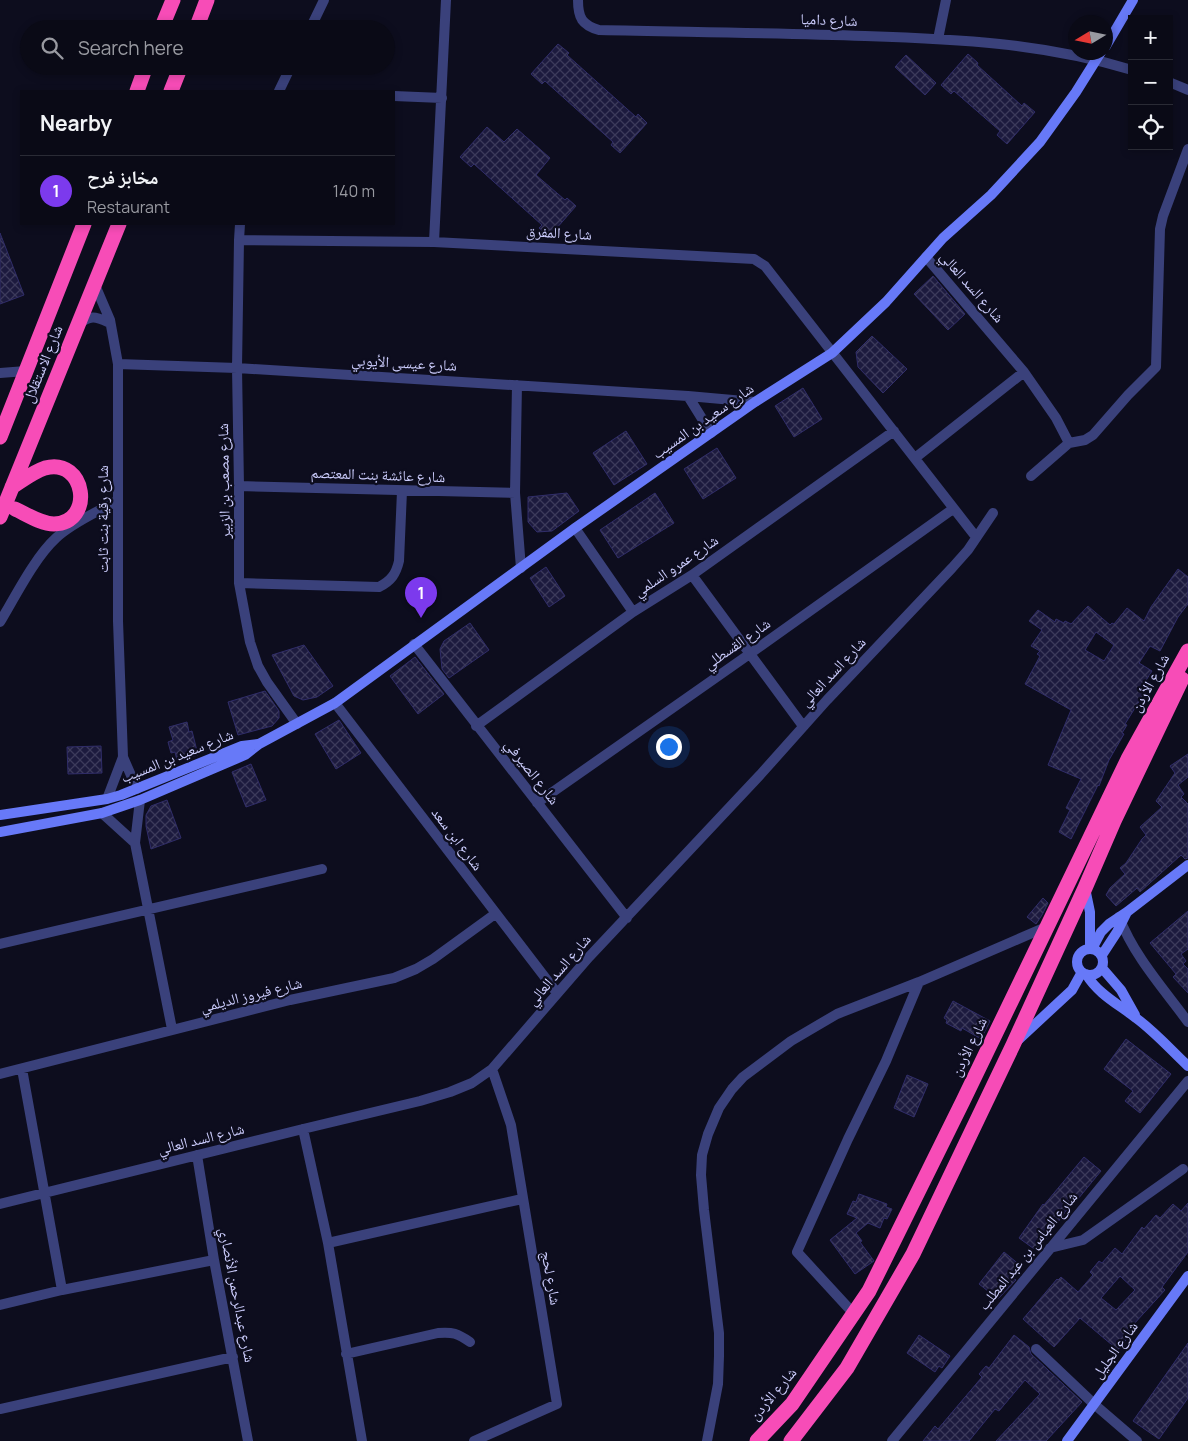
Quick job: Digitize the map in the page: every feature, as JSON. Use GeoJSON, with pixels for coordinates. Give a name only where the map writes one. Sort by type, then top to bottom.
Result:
{"type":"FeatureCollection","features":[{"type":"Feature","properties":{"kind":"highway"},"geometry":{"type":"LineString","coordinates":[[165,20],[173,0]]}},
{"type":"Feature","properties":{"kind":"highway"},"geometry":{"type":"LineString","coordinates":[[199,20],[207,0]]}},
{"type":"Feature","properties":{"kind":"highway"},"geometry":{"type":"LineString","coordinates":[[137,90],[143,75]]}},
{"type":"Feature","properties":{"kind":"highway"},"geometry":{"type":"LineString","coordinates":[[171,90],[177,75]]}},
{"type":"Feature","properties":{"kind":"highway","name":"شارع الاستقلال"},"geometry":{"type":"LineString","coordinates":[[0,437],[84,225]]}},
{"type":"Feature","properties":{"kind":"highway","name":"شارع الاستقلال"},"geometry":{"type":"LineString","coordinates":[[0,517],[119,225]]}},
{"type":"Feature","properties":{"kind":"highway"},"geometry":{"type":"LineString","coordinates":[[12,487],[34,473],[46,468],[55,467],[62,468],[72,474],[80,490],[81,502],[77,512],[60,523],[48,523],[14,509]]}},
{"type":"Feature","properties":{"kind":"highway","name":"شارع الأردن"},"geometry":{"type":"LineString","coordinates":[[757,1441],[792,1404],[869,1291],[1128,759],[1188,651]]}},
{"type":"Feature","properties":{"kind":"highway","name":"شارع الأردن"},"geometry":{"type":"LineString","coordinates":[[794,1437],[847,1368],[913,1254],[1013,1046],[1086,888],[1114,821],[1188,668]]}},
{"type":"Feature","properties":{"kind":"highway"},"geometry":{"type":"LineString","coordinates":[[778,1418],[794,1437]]}},
{"type":"Feature","properties":{"kind":"street"},"geometry":{"type":"LineString","coordinates":[[314,20],[324,0]]}},
{"type":"Feature","properties":{"kind":"street"},"geometry":{"type":"LineString","coordinates":[[434,242],[446,0]]}},
{"type":"Feature","properties":{"kind":"street","name":"شارع داميا"},"geometry":{"type":"LineString","coordinates":[[578,0],[578,10],[582,20],[588,26],[599,30],[938,39],[990,42],[1068,52]]}},
{"type":"Feature","properties":{"kind":"street"},"geometry":{"type":"LineString","coordinates":[[938,39],[946,0]]}},
{"type":"Feature","properties":{"kind":"street"},"geometry":{"type":"LineString","coordinates":[[1113,34],[1134,0]]}},
{"type":"Feature","properties":{"kind":"street","name":"شارع سعيد بن المسيب"},"geometry":{"type":"LineString","coordinates":[[0,832],[102,813],[140,800],[245,755],[259,744],[335,703],[575,528],[755,402],[832,353],[886,302],[943,238],[990,195],[1040,142],[1096,60]]}},
{"type":"Feature","properties":{"kind":"street","name":"شارع داميا"},"geometry":{"type":"LineString","coordinates":[[1108,60],[1128,68]]}},
{"type":"Feature","properties":{"kind":"street"},"geometry":{"type":"LineString","coordinates":[[279,90],[287,75]]}},
{"type":"Feature","properties":{"kind":"street"},"geometry":{"type":"LineString","coordinates":[[1173,84],[1188,90]]}},
{"type":"Feature","properties":{"kind":"street"},"geometry":{"type":"LineString","coordinates":[[395,96],[442,98]]}},
{"type":"Feature","properties":{"kind":"street"},"geometry":{"type":"LineString","coordinates":[[1031,476],[1069,443],[1085,440],[1093,436],[1156,367],[1160,229],[1188,149]]}},
{"type":"Feature","properties":{"kind":"street","name":"شارع مصعب بن الزبير"},"geometry":{"type":"LineString","coordinates":[[240,225],[237,368],[240,486],[239,583],[250,642],[258,666],[296,724]]}},
{"type":"Feature","properties":{"kind":"street","name":"شارع المفرق"},"geometry":{"type":"LineString","coordinates":[[239,240],[434,242],[754,259],[764,266],[976,537]]}},
{"type":"Feature","properties":{"kind":"street","name":"شارع السد العالي"},"geometry":{"type":"LineString","coordinates":[[926,257],[1024,372],[1056,418],[1069,443]]}},
{"type":"Feature","properties":{"kind":"street","name":"شارع رقية بنت ثابت"},"geometry":{"type":"LineString","coordinates":[[94,285],[110,323],[118,364],[118,621],[122,757],[107,799]]}},
{"type":"Feature","properties":{"kind":"street"},"geometry":{"type":"LineString","coordinates":[[78,325],[86,318],[95,317],[110,323]]}},
{"type":"Feature","properties":{"kind":"street","name":"شارع عيسى الأيوبي"},"geometry":{"type":"LineString","coordinates":[[118,364],[237,368],[688,396],[755,402]]}},
{"type":"Feature","properties":{"kind":"street"},"geometry":{"type":"LineString","coordinates":[[0,373],[26,371]]}},
{"type":"Feature","properties":{"kind":"street"},"geometry":{"type":"LineString","coordinates":[[915,458],[1024,372]]}},
{"type":"Feature","properties":{"kind":"street"},"geometry":{"type":"LineString","coordinates":[[517,385],[515,493],[521,568]]}},
{"type":"Feature","properties":{"kind":"street"},"geometry":{"type":"LineString","coordinates":[[688,396],[711,433]]}},
{"type":"Feature","properties":{"kind":"street","name":"شارع عمرو السلمي"},"geometry":{"type":"LineString","coordinates":[[476,726],[634,612],[692,575],[894,431]]}},
{"type":"Feature","properties":{"kind":"street","name":"شارع عائشة بنت المعتصم"},"geometry":{"type":"LineString","coordinates":[[240,486],[515,493]]}},
{"type":"Feature","properties":{"kind":"street"},"geometry":{"type":"LineString","coordinates":[[239,583],[379,587],[387,583],[397,571],[399,561],[402,491]]}},
{"type":"Feature","properties":{"kind":"street"},"geometry":{"type":"LineString","coordinates":[[0,622],[44,550],[56,537],[118,500]]}},
{"type":"Feature","properties":{"kind":"street","name":"شارع القسطلي"},"geometry":{"type":"LineString","coordinates":[[537,803],[953,509]]}},
{"type":"Feature","properties":{"kind":"street","name":"شارع السد العالي"},"geometry":{"type":"LineString","coordinates":[[0,1204],[303,1128],[420,1101],[472,1083],[492,1069],[557,993],[803,726],[952,568],[993,513]]}},
{"type":"Feature","properties":{"kind":"street"},"geometry":{"type":"LineString","coordinates":[[575,528],[634,612]]}},
{"type":"Feature","properties":{"kind":"street"},"geometry":{"type":"LineString","coordinates":[[692,575],[803,726]]}},
{"type":"Feature","properties":{"kind":"street","name":"شارع الصيرفي"},"geometry":{"type":"LineString","coordinates":[[414,644],[627,918]]}},
{"type":"Feature","properties":{"kind":"street","name":"شارع ابن سعد"},"geometry":{"type":"LineString","coordinates":[[335,703],[494,914],[557,993]]}},
{"type":"Feature","properties":{"kind":"street","name":"شارع سعيد بن المسيب"},"geometry":{"type":"LineString","coordinates":[[0,815],[107,799],[137,789],[242,746],[259,744]]}},
{"type":"Feature","properties":{"kind":"street","name":"شارع رقية بنت ثابت"},"geometry":{"type":"LineString","coordinates":[[122,757],[137,789]]}},
{"type":"Feature","properties":{"kind":"street"},"geometry":{"type":"LineString","coordinates":[[140,800],[135,843],[172,1029]]}},
{"type":"Feature","properties":{"kind":"street"},"geometry":{"type":"LineString","coordinates":[[102,813],[135,843]]}},
{"type":"Feature","properties":{"kind":"street"},"geometry":{"type":"LineString","coordinates":[[1188,865],[1123,917],[1104,928],[1091,948],[1079,955],[1077,964],[1104,995],[1137,1018],[1188,1066]]}},
{"type":"Feature","properties":{"kind":"street"},"geometry":{"type":"LineString","coordinates":[[0,944],[322,869]]}},
{"type":"Feature","properties":{"kind":"street"},"geometry":{"type":"LineString","coordinates":[[1086,888],[1090,912],[1091,948]]}},
{"type":"Feature","properties":{"kind":"street","name":"شارع فيروز الديلمي"},"geometry":{"type":"LineString","coordinates":[[0,1074],[290,1000],[394,978],[416,969],[433,959],[494,914]]}},
{"type":"Feature","properties":{"kind":"street"},"geometry":{"type":"LineString","coordinates":[[1084,973],[1095,974],[1102,968],[1104,964],[1102,955],[1123,917]]}},
{"type":"Feature","properties":{"kind":"street"},"geometry":{"type":"LineString","coordinates":[[1123,917],[1128,939],[1188,1022]]}},
{"type":"Feature","properties":{"kind":"street"},"geometry":{"type":"LineString","coordinates":[[707,1441],[718,1384],[719,1348],[701,1175],[702,1155],[708,1134],[719,1108],[743,1077],[791,1041],[837,1014],[919,982],[1046,927]]}},
{"type":"Feature","properties":{"kind":"street"},"geometry":{"type":"LineString","coordinates":[[1091,948],[1102,955]]}},
{"type":"Feature","properties":{"kind":"street"},"geometry":{"type":"LineString","coordinates":[[1102,968],[1121,990],[1137,1018]]}},
{"type":"Feature","properties":{"kind":"street"},"geometry":{"type":"LineString","coordinates":[[1013,1046],[1072,990],[1084,973]]}},
{"type":"Feature","properties":{"kind":"street"},"geometry":{"type":"LineString","coordinates":[[854,1314],[798,1252],[848,1139],[886,1061],[919,982]]}},
{"type":"Feature","properties":{"kind":"street"},"geometry":{"type":"LineString","coordinates":[[22,1069],[62,1290]]}},
{"type":"Feature","properties":{"kind":"street","name":"شارع لحج"},"geometry":{"type":"LineString","coordinates":[[474,1441],[557,1404],[511,1125],[492,1069]]}},
{"type":"Feature","properties":{"kind":"street","name":"شارع العباس بن عبد المطلب"},"geometry":{"type":"LineString","coordinates":[[892,1441],[1188,1081]]}},
{"type":"Feature","properties":{"kind":"street"},"geometry":{"type":"LineString","coordinates":[[303,1128],[328,1243],[362,1441]]}},
{"type":"Feature","properties":{"kind":"street","name":"شارع عبدالرحمن الأنصاري"},"geometry":{"type":"LineString","coordinates":[[197,1155],[214,1260],[248,1441]]}},
{"type":"Feature","properties":{"kind":"street"},"geometry":{"type":"LineString","coordinates":[[1050,1248],[1083,1240],[1182,1169]]}},
{"type":"Feature","properties":{"kind":"street"},"geometry":{"type":"LineString","coordinates":[[328,1243],[522,1199]]}},
{"type":"Feature","properties":{"kind":"street"},"geometry":{"type":"LineString","coordinates":[[0,1305],[62,1290],[214,1260]]}},
{"type":"Feature","properties":{"kind":"street","name":"شارع الجليل"},"geometry":{"type":"LineString","coordinates":[[1067,1441],[1188,1276]]}},
{"type":"Feature","properties":{"kind":"street"},"geometry":{"type":"LineString","coordinates":[[346,1354],[438,1333],[450,1332],[459,1334],[470,1342]]}},
{"type":"Feature","properties":{"kind":"street"},"geometry":{"type":"LineString","coordinates":[[1036,1349],[1094,1404],[1137,1441]]}},
{"type":"Feature","properties":{"kind":"street"},"geometry":{"type":"LineString","coordinates":[[0,1409],[233,1357]]}},
{"type":"Feature","properties":{"kind":"building"},"geometry":{"type":"Polygon","coordinates":[[[558,44],[569,53],[567,55],[636,117],[638,114],[647,123],[620,153],[611,145],[613,142],[545,81],[542,84],[531,74],[558,44]]]}},
{"type":"Feature","properties":{"kind":"building"},"geometry":{"type":"Polygon","coordinates":[[[968,54],[978,63],[977,65],[1022,106],[1024,103],[1035,112],[1007,144],[997,135],[1000,131],[954,91],[951,94],[941,85],[968,54]]]}},
{"type":"Feature","properties":{"kind":"building"},"geometry":{"type":"Polygon","coordinates":[[[906,55],[936,83],[925,95],[895,67],[906,55]]]}},
{"type":"Feature","properties":{"kind":"building"},"geometry":{"type":"Polygon","coordinates":[[[487,127],[504,142],[517,129],[550,158],[536,175],[565,200],[567,198],[576,206],[549,237],[539,228],[542,225],[474,164],[471,167],[460,157],[487,127]]]}},
{"type":"Feature","properties":{"kind":"building"},"geometry":{"type":"Polygon","coordinates":[[[0,233],[24,295],[0,304],[0,233]]]}},
{"type":"Feature","properties":{"kind":"building"},"geometry":{"type":"Polygon","coordinates":[[[933,276],[965,314],[948,330],[914,294],[933,276]]]}},
{"type":"Feature","properties":{"kind":"building"},"geometry":{"type":"Polygon","coordinates":[[[872,336],[907,369],[883,393],[858,367],[856,352],[872,336]]]}},
{"type":"Feature","properties":{"kind":"building"},"geometry":{"type":"Polygon","coordinates":[[[803,388],[822,419],[794,437],[775,406],[803,388]]]}},
{"type":"Feature","properties":{"kind":"building"},"geometry":{"type":"Polygon","coordinates":[[[626,431],[647,464],[614,485],[593,453],[626,431]]]}},
{"type":"Feature","properties":{"kind":"building"},"geometry":{"type":"Polygon","coordinates":[[[717,448],[736,478],[703,499],[684,469],[717,448]]]}},
{"type":"Feature","properties":{"kind":"building"},"geometry":{"type":"Polygon","coordinates":[[[567,493],[579,511],[552,531],[537,532],[528,522],[528,497],[567,493]]]}},
{"type":"Feature","properties":{"kind":"building"},"geometry":{"type":"Polygon","coordinates":[[[655,493],[674,523],[618,558],[600,530],[655,493]]]}},
{"type":"Feature","properties":{"kind":"building"},"geometry":{"type":"Polygon","coordinates":[[[546,567],[565,596],[549,607],[530,578],[546,567]]]}},
{"type":"Feature","properties":{"kind":"building"},"geometry":{"type":"Polygon","coordinates":[[[1178,569],[1188,577],[1188,604],[1178,617],[1160,651],[1150,646],[1139,663],[1152,671],[1143,685],[1148,687],[1125,724],[1127,725],[1122,733],[1124,734],[1109,760],[1099,786],[1071,839],[1059,832],[1070,810],[1066,808],[1081,779],[1048,765],[1071,710],[1025,684],[1040,656],[1037,654],[1040,651],[1031,646],[1042,630],[1029,621],[1038,610],[1055,622],[1056,619],[1071,624],[1088,606],[1110,625],[1114,624],[1127,608],[1144,621],[1151,607],[1178,569]],[[1096,632],[1085,650],[1104,661],[1114,645],[1096,632]]]}},
{"type":"Feature","properties":{"kind":"building"},"geometry":{"type":"Polygon","coordinates":[[[470,623],[489,650],[449,678],[442,669],[440,649],[444,641],[470,623]]]}},
{"type":"Feature","properties":{"kind":"building"},"geometry":{"type":"Polygon","coordinates":[[[304,645],[333,686],[317,697],[303,700],[294,696],[272,655],[304,645]]]}},
{"type":"Feature","properties":{"kind":"building"},"geometry":{"type":"Polygon","coordinates":[[[415,657],[444,694],[418,714],[390,676],[415,657]]]}},
{"type":"Feature","properties":{"kind":"building"},"geometry":{"type":"Polygon","coordinates":[[[265,691],[279,711],[279,718],[272,726],[238,735],[228,702],[265,691]]]}},
{"type":"Feature","properties":{"kind":"building"},"geometry":{"type":"Polygon","coordinates":[[[339,720],[361,753],[336,769],[315,734],[339,720]]]}},
{"type":"Feature","properties":{"kind":"building"},"geometry":{"type":"Polygon","coordinates":[[[187,722],[189,732],[192,731],[198,755],[177,760],[175,752],[171,753],[168,742],[173,740],[169,727],[187,722]]]}},
{"type":"Feature","properties":{"kind":"building"},"geometry":{"type":"Polygon","coordinates":[[[101,746],[102,773],[68,774],[67,747],[101,746]]]}},
{"type":"Feature","properties":{"kind":"building"},"geometry":{"type":"Polygon","coordinates":[[[1188,754],[1188,777],[1178,785],[1184,794],[1181,797],[1188,804],[1188,858],[1185,859],[1181,855],[1140,892],[1137,888],[1116,906],[1106,895],[1110,888],[1125,874],[1120,868],[1126,863],[1146,835],[1140,827],[1162,807],[1156,801],[1175,773],[1170,766],[1188,754]]]}},
{"type":"Feature","properties":{"kind":"building"},"geometry":{"type":"Polygon","coordinates":[[[251,764],[266,800],[246,807],[232,772],[251,764]]]}},
{"type":"Feature","properties":{"kind":"building"},"geometry":{"type":"Polygon","coordinates":[[[167,800],[181,838],[151,849],[146,826],[146,815],[151,806],[167,800]]]}},
{"type":"Feature","properties":{"kind":"building"},"geometry":{"type":"Polygon","coordinates":[[[1043,898],[1048,903],[1036,924],[1027,917],[1043,898]]]}},
{"type":"Feature","properties":{"kind":"building"},"geometry":{"type":"Polygon","coordinates":[[[1188,911],[1188,949],[1181,954],[1186,961],[1183,964],[1188,969],[1188,993],[1173,977],[1176,974],[1150,943],[1188,911]]]}},
{"type":"Feature","properties":{"kind":"building"},"geometry":{"type":"Polygon","coordinates":[[[953,1001],[990,1021],[981,1039],[962,1028],[961,1031],[946,1023],[947,1020],[944,1018],[953,1001]]]}},
{"type":"Feature","properties":{"kind":"building"},"geometry":{"type":"Polygon","coordinates":[[[1126,1039],[1171,1074],[1140,1113],[1125,1101],[1133,1091],[1104,1069],[1126,1039]]]}},
{"type":"Feature","properties":{"kind":"building"},"geometry":{"type":"Polygon","coordinates":[[[907,1075],[928,1084],[914,1117],[894,1108],[907,1075]]]}},
{"type":"Feature","properties":{"kind":"building"},"geometry":{"type":"Polygon","coordinates":[[[1084,1157],[1101,1171],[1073,1205],[1071,1204],[1037,1251],[1019,1238],[1043,1204],[1084,1157]]]}},
{"type":"Feature","properties":{"kind":"building"},"geometry":{"type":"Polygon","coordinates":[[[859,1194],[887,1204],[886,1207],[892,1209],[887,1219],[884,1218],[880,1228],[868,1223],[856,1233],[862,1241],[860,1242],[874,1261],[855,1274],[830,1240],[857,1218],[847,1214],[853,1201],[856,1202],[859,1194]]]}},
{"type":"Feature","properties":{"kind":"building"},"geometry":{"type":"Polygon","coordinates":[[[1188,1203],[1188,1252],[1162,1287],[1165,1290],[1133,1325],[1136,1327],[1118,1350],[1080,1318],[1054,1347],[1023,1319],[1057,1279],[1061,1277],[1078,1292],[1093,1275],[1090,1272],[1099,1261],[1102,1263],[1115,1248],[1122,1254],[1142,1227],[1144,1229],[1156,1215],[1160,1218],[1173,1204],[1181,1211],[1188,1203]],[[1120,1276],[1101,1298],[1116,1310],[1135,1290],[1120,1276]]]}},
{"type":"Feature","properties":{"kind":"building"},"geometry":{"type":"Polygon","coordinates":[[[1004,1252],[1021,1266],[1012,1277],[1016,1280],[998,1299],[979,1284],[1004,1252]]]}},
{"type":"Feature","properties":{"kind":"building"},"geometry":{"type":"Polygon","coordinates":[[[919,1335],[950,1356],[942,1368],[939,1366],[935,1372],[907,1353],[919,1335]]]}},
{"type":"Feature","properties":{"kind":"building"},"geometry":{"type":"Polygon","coordinates":[[[1014,1335],[1029,1347],[1031,1354],[1082,1402],[1046,1441],[996,1441],[1040,1394],[1025,1380],[999,1411],[995,1409],[969,1441],[923,1441],[935,1426],[938,1429],[982,1377],[979,1374],[986,1366],[989,1368],[1014,1335]]]}},
{"type":"Feature","properties":{"kind":"building"},"geometry":{"type":"Polygon","coordinates":[[[1188,1343],[1188,1398],[1159,1439],[1133,1421],[1188,1343]]]}},
{"type":"Feature","properties":{"kind":"place","name":"مخابز فرح"},"geometry":{"type":"Point","coordinates":[421,618]}}]}
